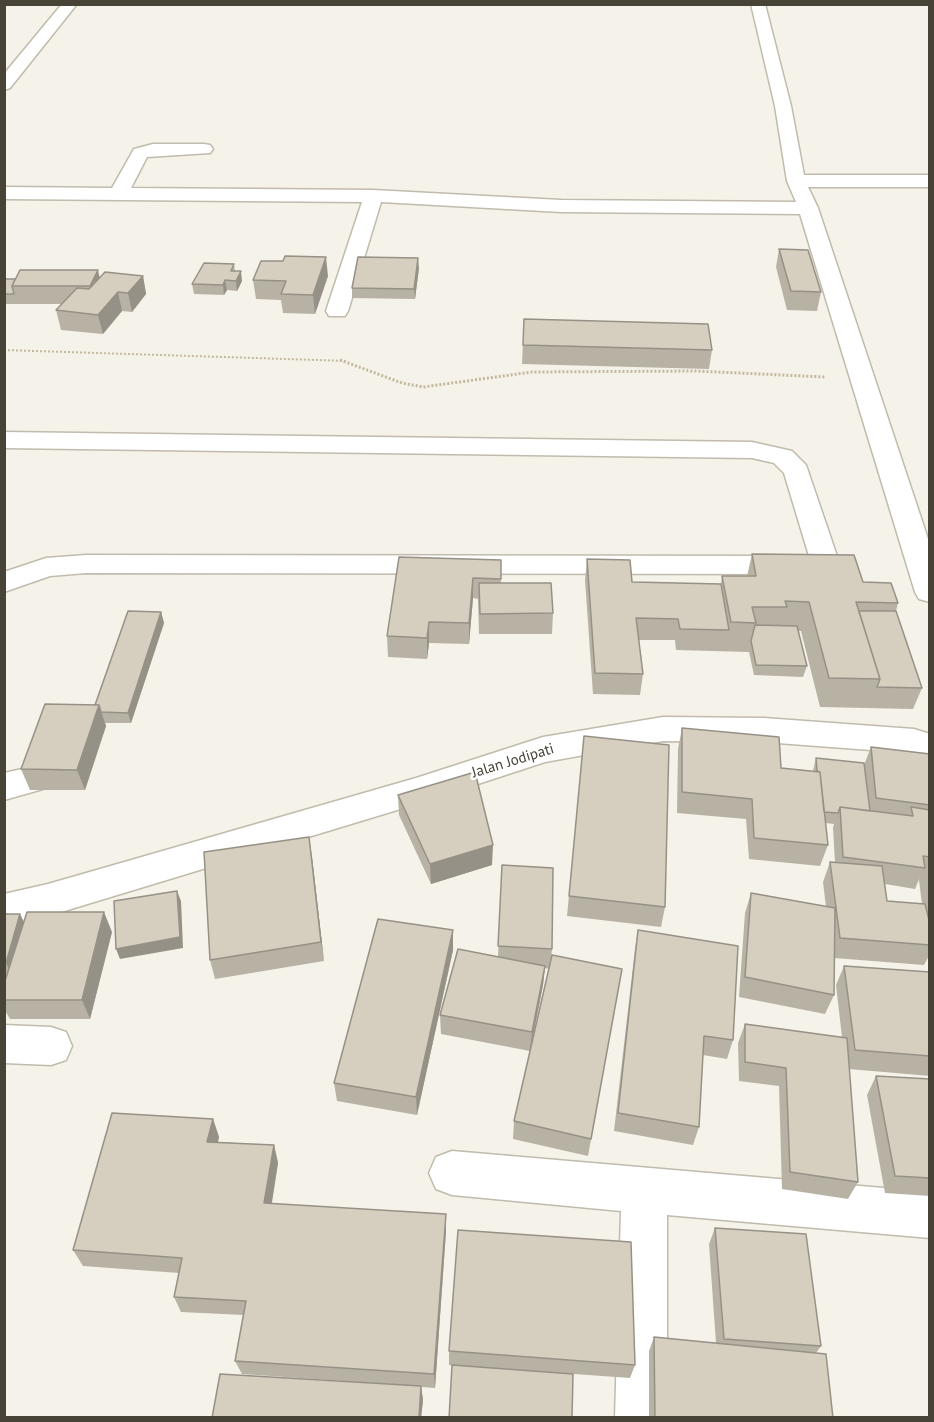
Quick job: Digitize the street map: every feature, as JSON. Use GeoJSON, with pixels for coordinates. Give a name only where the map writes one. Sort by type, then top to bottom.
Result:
{"type":"FeatureCollection","features":[{"type":"Feature","properties":{"kind":"street"},"geometry":{"type":"LineString","coordinates":[[4,85],[70,4]]}},
{"type":"Feature","properties":{"kind":"street"},"geometry":{"type":"LineString","coordinates":[[758,4],[783,106],[796,181],[808,208],[930,592]]}},
{"type":"Feature","properties":{"kind":"street"},"geometry":{"type":"LineString","coordinates":[[14,50],[33,50]]}},
{"type":"Feature","properties":{"kind":"street"},"geometry":{"type":"LineString","coordinates":[[118,193],[140,153],[153,149],[204,149]]}},
{"type":"Feature","properties":{"kind":"street"},"geometry":{"type":"LineString","coordinates":[[796,181],[930,181]]}},
{"type":"Feature","properties":{"kind":"street"},"geometry":{"type":"LineString","coordinates":[[4,194],[373,196],[561,206],[808,208]]}},
{"type":"Feature","properties":{"kind":"street"},"geometry":{"type":"LineString","coordinates":[[338,311],[373,196]]}},
{"type":"Feature","properties":{"kind":"street"},"geometry":{"type":"LineString","coordinates":[[4,440],[752,450],[783,457],[797,471],[824,559],[822,562],[807,565],[68,565],[46,567],[4,583]]}},
{"type":"Feature","properties":{"kind":"street","name":"Jalan Jodipati"},"geometry":{"type":"LineString","coordinates":[[4,910],[60,896],[417,791],[543,750],[565,746],[663,729],[764,730],[914,741],[930,747]]}},
{"type":"Feature","properties":{"kind":"street"},"geometry":{"type":"LineString","coordinates":[[4,1044],[51,1046]]}},
{"type":"Feature","properties":{"kind":"street"},"geometry":{"type":"LineString","coordinates":[[452,1173],[930,1215]]}},
{"type":"Feature","properties":{"kind":"street"},"geometry":{"type":"LineString","coordinates":[[641,1418],[644,1191]]}},
{"type":"Feature","properties":{"kind":"path"},"geometry":{"type":"LineString","coordinates":[[4,350],[343,360],[361,364],[405,386],[423,387],[532,372],[696,371],[862,379]]}},
{"type":"Feature","properties":{"kind":"building"},"geometry":{"type":"Polygon","coordinates":[[[779,249],[808,250],[821,292],[791,291],[779,249]]]}},
{"type":"Feature","properties":{"kind":"building"},"geometry":{"type":"Polygon","coordinates":[[[285,256],[326,257],[313,295],[281,294],[286,281],[253,280],[261,261],[283,261],[285,256]]]}},
{"type":"Feature","properties":{"kind":"building"},"geometry":{"type":"Polygon","coordinates":[[[358,257],[418,258],[414,289],[352,288],[358,257]]]}},
{"type":"Feature","properties":{"kind":"building"},"geometry":{"type":"Polygon","coordinates":[[[204,263],[234,264],[231,271],[241,271],[236,281],[225,280],[223,285],[192,284],[204,263]]]}},
{"type":"Feature","properties":{"kind":"building"},"geometry":{"type":"Polygon","coordinates":[[[20,270],[98,270],[90,286],[12,286],[20,270]]]}},
{"type":"Feature","properties":{"kind":"building"},"geometry":{"type":"Polygon","coordinates":[[[105,272],[143,276],[128,293],[118,292],[98,315],[56,310],[77,288],[89,289],[105,272]]]}},
{"type":"Feature","properties":{"kind":"building"},"geometry":{"type":"Polygon","coordinates":[[[4,279],[15,279],[12,286],[14,294],[4,294],[4,279]]]}},
{"type":"Feature","properties":{"kind":"building"},"geometry":{"type":"Polygon","coordinates":[[[524,319],[708,324],[712,350],[523,345],[524,319]]]}},
{"type":"Feature","properties":{"kind":"building"},"geometry":{"type":"Polygon","coordinates":[[[752,554],[854,555],[863,582],[891,583],[898,603],[856,602],[880,679],[829,678],[809,602],[785,601],[787,607],[752,607],[756,623],[731,622],[722,576],[756,576],[752,554]]]}},
{"type":"Feature","properties":{"kind":"building"},"geometry":{"type":"Polygon","coordinates":[[[399,557],[501,560],[501,579],[473,578],[469,623],[429,622],[427,638],[387,636],[399,557]]]}},
{"type":"Feature","properties":{"kind":"building"},"geometry":{"type":"Polygon","coordinates":[[[587,559],[630,560],[632,582],[721,584],[729,630],[680,629],[678,619],[636,618],[643,674],[595,673],[587,559]]]}},
{"type":"Feature","properties":{"kind":"building"},"geometry":{"type":"Polygon","coordinates":[[[479,583],[551,583],[553,613],[480,614],[479,583]]]}},
{"type":"Feature","properties":{"kind":"building"},"geometry":{"type":"Polygon","coordinates":[[[128,611],[161,612],[128,713],[101,712],[99,705],[95,705],[128,611]]]}},
{"type":"Feature","properties":{"kind":"building"},"geometry":{"type":"Polygon","coordinates":[[[859,611],[896,611],[922,688],[877,687],[880,679],[859,611]]]}},
{"type":"Feature","properties":{"kind":"building"},"geometry":{"type":"Polygon","coordinates":[[[755,625],[797,626],[807,666],[756,665],[751,641],[755,625]]]}},
{"type":"Feature","properties":{"kind":"building"},"geometry":{"type":"Polygon","coordinates":[[[45,704],[99,705],[77,770],[21,769],[45,704]]]}},
{"type":"Feature","properties":{"kind":"building"},"geometry":{"type":"Polygon","coordinates":[[[682,728],[779,737],[781,768],[820,772],[828,845],[754,838],[752,799],[682,792],[682,728]]]}},
{"type":"Feature","properties":{"kind":"building"},"geometry":{"type":"Polygon","coordinates":[[[584,736],[669,745],[665,907],[569,896],[584,736]]]}},
{"type":"Feature","properties":{"kind":"building"},"geometry":{"type":"Polygon","coordinates":[[[871,747],[930,754],[930,805],[876,798],[871,747]]]}},
{"type":"Feature","properties":{"kind":"building"},"geometry":{"type":"Polygon","coordinates":[[[816,758],[864,763],[870,811],[840,807],[838,813],[824,812],[820,772],[817,771],[816,758]]]}},
{"type":"Feature","properties":{"kind":"building"},"geometry":{"type":"Polygon","coordinates":[[[475,772],[493,845],[430,864],[398,795],[475,772]]]}},
{"type":"Feature","properties":{"kind":"building"},"geometry":{"type":"Polygon","coordinates":[[[840,807],[913,816],[911,807],[930,810],[930,857],[923,856],[925,868],[843,857],[840,807]]]}},
{"type":"Feature","properties":{"kind":"building"},"geometry":{"type":"Polygon","coordinates":[[[309,837],[321,942],[210,960],[204,852],[309,837]]]}},
{"type":"Feature","properties":{"kind":"building"},"geometry":{"type":"Polygon","coordinates":[[[830,862],[882,866],[887,901],[925,904],[930,924],[930,945],[840,938],[830,862]]]}},
{"type":"Feature","properties":{"kind":"building"},"geometry":{"type":"Polygon","coordinates":[[[502,865],[553,868],[552,949],[498,946],[502,865]]]}},
{"type":"Feature","properties":{"kind":"building"},"geometry":{"type":"Polygon","coordinates":[[[177,891],[180,937],[116,949],[114,901],[177,891]]]}},
{"type":"Feature","properties":{"kind":"building"},"geometry":{"type":"Polygon","coordinates":[[[751,893],[835,908],[834,995],[745,977],[751,893]]]}},
{"type":"Feature","properties":{"kind":"building"},"geometry":{"type":"Polygon","coordinates":[[[27,912],[104,912],[82,1000],[4,1000],[4,984],[27,912]]]}},
{"type":"Feature","properties":{"kind":"building"},"geometry":{"type":"Polygon","coordinates":[[[4,914],[20,914],[6,963],[4,963],[4,914]]]}},
{"type":"Feature","properties":{"kind":"building"},"geometry":{"type":"Polygon","coordinates":[[[378,919],[453,930],[416,1097],[334,1083],[378,919]]]}},
{"type":"Feature","properties":{"kind":"building"},"geometry":{"type":"Polygon","coordinates":[[[638,930],[738,946],[733,1040],[704,1036],[699,1127],[618,1113],[638,930]]]}},
{"type":"Feature","properties":{"kind":"building"},"geometry":{"type":"Polygon","coordinates":[[[458,949],[545,966],[532,1032],[440,1015],[458,949]]]}},
{"type":"Feature","properties":{"kind":"building"},"geometry":{"type":"Polygon","coordinates":[[[552,955],[622,969],[591,1139],[514,1121],[552,955]]]}},
{"type":"Feature","properties":{"kind":"building"},"geometry":{"type":"Polygon","coordinates":[[[844,966],[930,972],[930,1056],[855,1050],[844,966]]]}},
{"type":"Feature","properties":{"kind":"building"},"geometry":{"type":"Polygon","coordinates":[[[745,1024],[847,1038],[858,1182],[790,1172],[786,1068],[745,1062],[745,1024]]]}},
{"type":"Feature","properties":{"kind":"building"},"geometry":{"type":"Polygon","coordinates":[[[876,1076],[930,1079],[930,1178],[895,1176],[876,1076]]]}},
{"type":"Feature","properties":{"kind":"building"},"geometry":{"type":"Polygon","coordinates":[[[112,1113],[213,1119],[207,1142],[274,1145],[264,1203],[446,1214],[434,1374],[235,1361],[246,1301],[174,1297],[182,1258],[73,1250],[112,1113]]]}},
{"type":"Feature","properties":{"kind":"building"},"geometry":{"type":"Polygon","coordinates":[[[715,1228],[806,1234],[821,1346],[724,1339],[715,1228]]]}},
{"type":"Feature","properties":{"kind":"building"},"geometry":{"type":"Polygon","coordinates":[[[458,1230],[631,1242],[635,1365],[449,1351],[458,1230]]]}},
{"type":"Feature","properties":{"kind":"building"},"geometry":{"type":"Polygon","coordinates":[[[654,1337],[826,1354],[833,1418],[655,1418],[654,1337]]]}},
{"type":"Feature","properties":{"kind":"building"},"geometry":{"type":"Polygon","coordinates":[[[452,1365],[573,1374],[572,1418],[449,1418],[452,1365]]]}},
{"type":"Feature","properties":{"kind":"building"},"geometry":{"type":"Polygon","coordinates":[[[220,1374],[421,1386],[419,1418],[212,1418],[220,1374]]]}}]}
